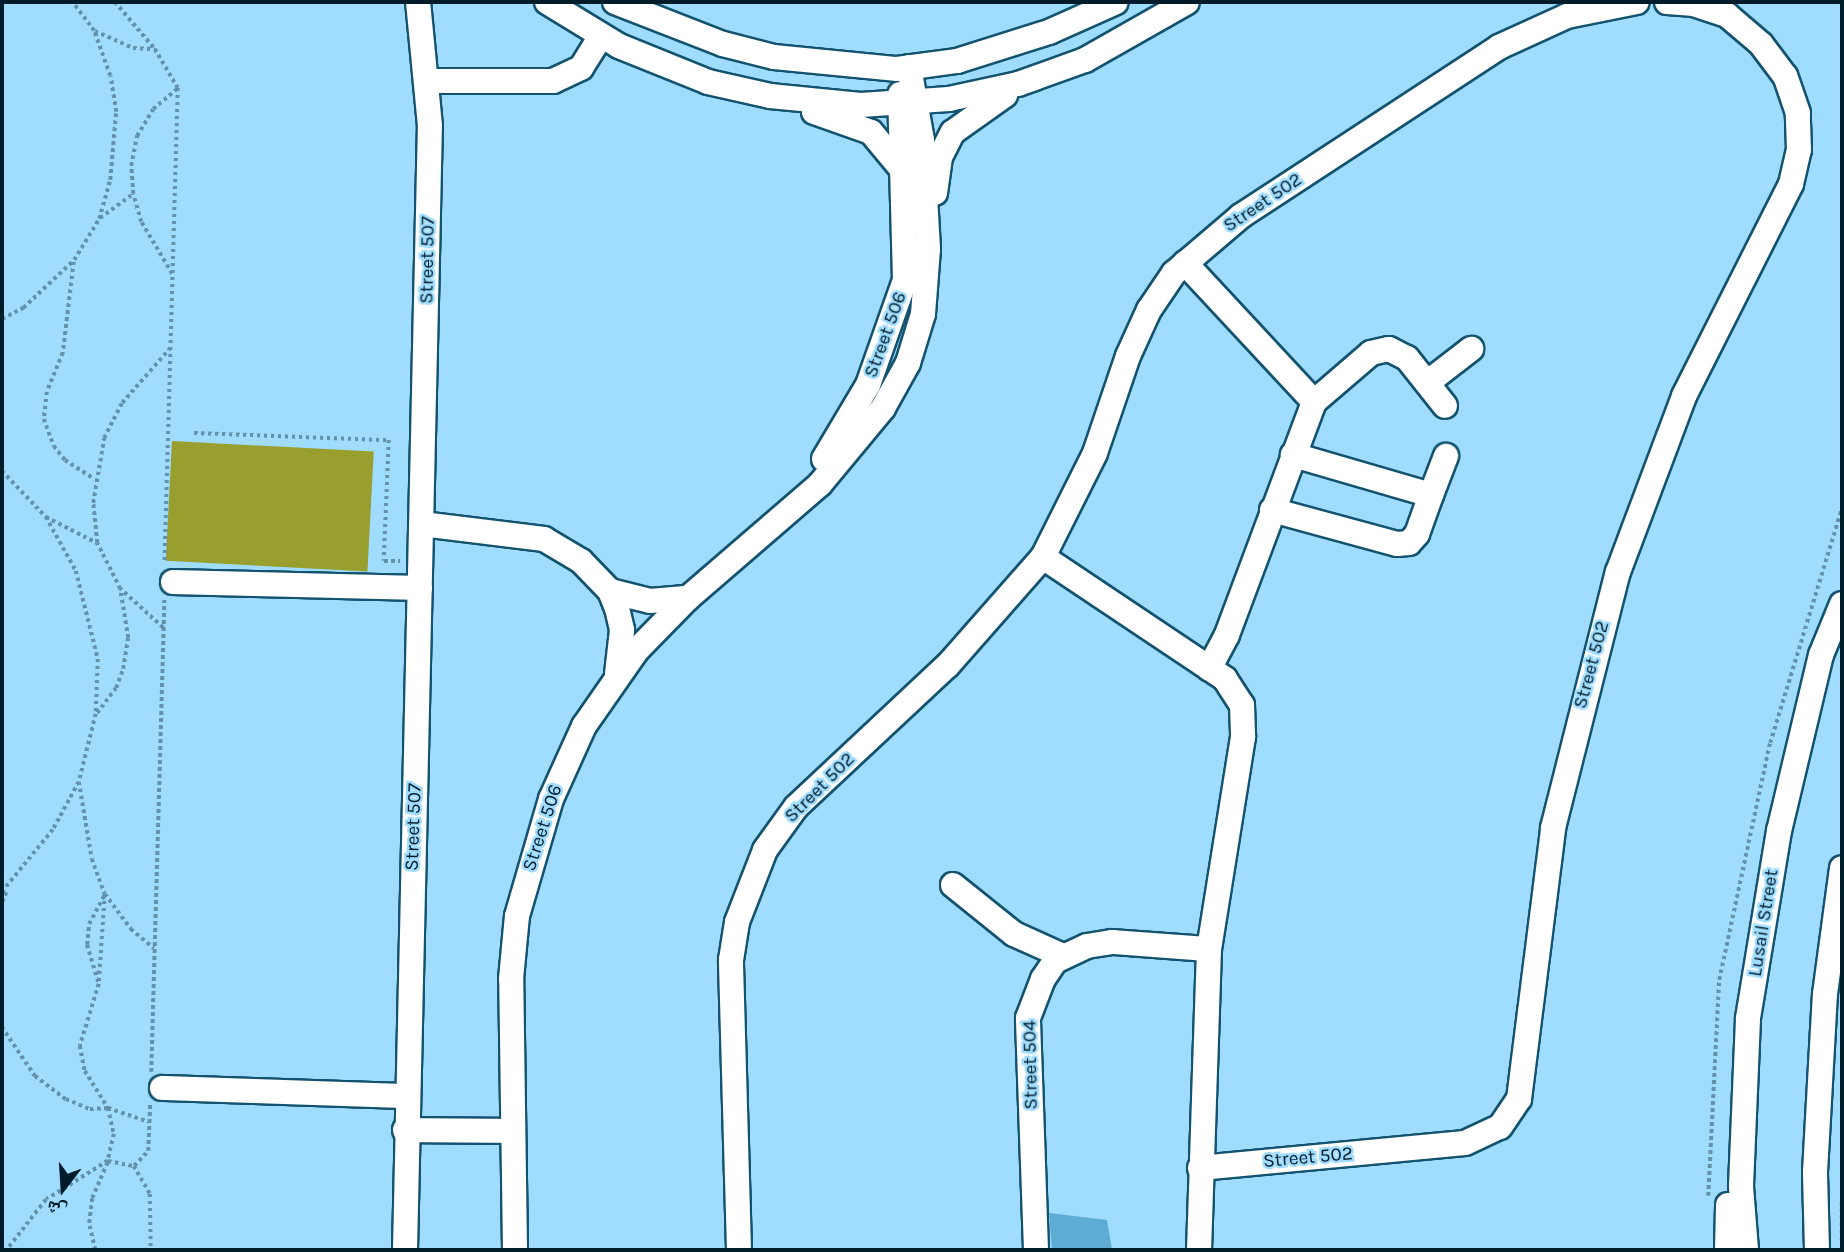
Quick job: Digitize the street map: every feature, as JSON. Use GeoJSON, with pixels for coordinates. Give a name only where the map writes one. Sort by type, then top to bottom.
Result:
{"type":"FeatureCollection","features":[{"type":"Feature","properties":{"kind":"street","name":"Street 507"},"geometry":{"type":"LineString","coordinates":[[405,1250],[405,1130],[422,524],[429,80],[418,2]]}},
{"type":"Feature","properties":{"kind":"street"},"geometry":{"type":"LineString","coordinates":[[547,2],[600,37],[690,76],[792,100],[871,132],[905,173]]}},
{"type":"Feature","properties":{"kind":"street"},"geometry":{"type":"LineString","coordinates":[[615,2],[723,44],[774,57],[903,68],[957,61],[1036,37],[1116,2]]}},
{"type":"Feature","properties":{"kind":"street"},"geometry":{"type":"LineString","coordinates":[[792,100],[909,102],[968,97],[1017,84],[1085,60],[1187,2]]}},
{"type":"Feature","properties":{"kind":"street","name":"Street 502"},"geometry":{"type":"LineString","coordinates":[[739,1250],[731,960],[750,885],[765,850],[796,807],[948,666],[1043,557],[1095,453],[1128,356],[1149,310],[1185,263],[1241,216],[1499,47],[1567,16],[1637,2]]}},
{"type":"Feature","properties":{"kind":"street","name":"Street 502"},"geometry":{"type":"LineString","coordinates":[[1200,1168],[1465,1143],[1500,1128],[1519,1099],[1553,828],[1618,572],[1684,396],[1791,184],[1800,150],[1798,113],[1785,76],[1762,44],[1727,15],[1693,4],[1667,2]]}},
{"type":"Feature","properties":{"kind":"street"},"geometry":{"type":"LineString","coordinates":[[429,80],[553,81],[581,68],[600,37]]}},
{"type":"Feature","properties":{"kind":"street","name":"Street 506"},"geometry":{"type":"LineString","coordinates":[[515,1250],[511,979],[517,916],[551,799],[584,726],[617,674],[688,597],[800,498],[820,484],[865,431],[908,363],[923,314],[927,230],[903,68]]}},
{"type":"Feature","properties":{"kind":"street","name":"Street 506"},"geometry":{"type":"LineString","coordinates":[[927,230],[934,211],[937,167],[947,141],[963,123],[1017,84]]}},
{"type":"Feature","properties":{"kind":"street","name":"Street 506"},"geometry":{"type":"LineString","coordinates":[[800,498],[868,385],[899,304],[908,252],[905,173],[909,102]]}},
{"type":"Feature","properties":{"kind":"street"},"geometry":{"type":"LineString","coordinates":[[1185,263],[1314,402]]}},
{"type":"Feature","properties":{"kind":"street"},"geometry":{"type":"LineString","coordinates":[[1427,383],[1471,349]]}},
{"type":"Feature","properties":{"kind":"street"},"geometry":{"type":"LineString","coordinates":[[1209,669],[1227,635],[1314,402],[1380,350],[1407,358],[1445,407]]}},
{"type":"Feature","properties":{"kind":"street"},"geometry":{"type":"LineString","coordinates":[[1293,454],[1431,495]]}},
{"type":"Feature","properties":{"kind":"street"},"geometry":{"type":"LineString","coordinates":[[1272,510],[1397,544],[1409,543],[1446,456]]}},
{"type":"Feature","properties":{"kind":"street"},"geometry":{"type":"LineString","coordinates":[[422,524],[544,539],[581,562],[610,591],[622,630],[617,674]]}},
{"type":"Feature","properties":{"kind":"street"},"geometry":{"type":"LineString","coordinates":[[1043,557],[1209,669],[1236,692],[1243,720],[1209,950],[1199,1250]]}},
{"type":"Feature","properties":{"kind":"street"},"geometry":{"type":"LineString","coordinates":[[173,582],[420,588]]}},
{"type":"Feature","properties":{"kind":"street"},"geometry":{"type":"LineString","coordinates":[[610,591],[650,601],[688,597]]}},
{"type":"Feature","properties":{"kind":"street","name":"Lusail Street"},"geometry":{"type":"LineString","coordinates":[[1746,1250],[1741,1186],[1748,1018],[1779,831],[1821,654],[1842,604]]}},
{"type":"Feature","properties":{"kind":"street"},"geometry":{"type":"LineString","coordinates":[[1817,1250],[1815,1172],[1825,994],[1842,868]]}},
{"type":"Feature","properties":{"kind":"street"},"geometry":{"type":"LineString","coordinates":[[953,885],[1014,934],[1063,956],[1087,946],[1113,942],[1209,950]]}},
{"type":"Feature","properties":{"kind":"street","name":"Street 504"},"geometry":{"type":"LineString","coordinates":[[1036,1250],[1028,1018],[1043,979],[1063,956]]}},
{"type":"Feature","properties":{"kind":"street"},"geometry":{"type":"LineString","coordinates":[[162,1088],[406,1096]]}},
{"type":"Feature","properties":{"kind":"street"},"geometry":{"type":"LineString","coordinates":[[1727,1250],[1729,1181],[1744,1122]]}},
{"type":"Feature","properties":{"kind":"street"},"geometry":{"type":"LineString","coordinates":[[405,1130],[512,1131]]}},
{"type":"Feature","properties":{"kind":"path"},"geometry":{"type":"LineString","coordinates":[[2,318],[23,308],[74,260],[99,219],[110,180],[116,112],[94,31],[72,2]]}},
{"type":"Feature","properties":{"kind":"path"},"geometry":{"type":"LineString","coordinates":[[94,31],[133,48],[155,49]]}},
{"type":"Feature","properties":{"kind":"path"},"geometry":{"type":"LineString","coordinates":[[173,276],[141,222],[132,194],[137,136],[153,109],[178,88]]}},
{"type":"Feature","properties":{"kind":"path"},"geometry":{"type":"LineString","coordinates":[[99,219],[132,194]]}},
{"type":"Feature","properties":{"kind":"path"},"geometry":{"type":"LineString","coordinates":[[74,260],[63,353],[47,392],[44,419],[54,446],[65,460],[94,479]]}},
{"type":"Feature","properties":{"kind":"path"},"geometry":{"type":"LineString","coordinates":[[96,714],[116,688],[123,669],[128,638],[120,589],[97,544],[94,479],[104,438],[122,403],[171,347]]}},
{"type":"Feature","properties":{"kind":"path"},"geometry":{"type":"LineString","coordinates":[[194,433],[390,440],[384,561],[400,561]]}},
{"type":"Feature","properties":{"kind":"path"},"geometry":{"type":"LineString","coordinates":[[2,471],[46,517],[76,571],[90,615],[98,659],[96,714],[79,782],[53,830],[8,888],[2,902]]}},
{"type":"Feature","properties":{"kind":"path"},"geometry":{"type":"LineString","coordinates":[[46,517],[97,544]]}},
{"type":"Feature","properties":{"kind":"path"},"geometry":{"type":"LineString","coordinates":[[120,589],[163,628]]}},
{"type":"Feature","properties":{"kind":"path"},"geometry":{"type":"LineString","coordinates":[[79,782],[92,859],[105,894],[131,929],[154,948]]}},
{"type":"Feature","properties":{"kind":"path"},"geometry":{"type":"LineString","coordinates":[[2,892],[8,888]]}},
{"type":"Feature","properties":{"kind":"path"},"geometry":{"type":"LineString","coordinates":[[99,984],[87,945],[89,924],[105,894]]}},
{"type":"Feature","properties":{"kind":"path"},"geometry":{"type":"LineString","coordinates":[[95,1250],[89,1223],[92,1198],[114,1144],[108,1108],[85,1071],[80,1046],[99,984],[105,894]]}},
{"type":"Feature","properties":{"kind":"path"},"geometry":{"type":"LineString","coordinates":[[2,1027],[35,1076],[66,1099],[90,1109],[108,1108],[149,1122]]}},
{"type":"Feature","properties":{"kind":"path"},"geometry":{"type":"LineString","coordinates":[[7,1250],[46,1200],[108,1161],[134,1166],[150,1194],[151,1250]]}},
{"type":"Feature","properties":{"kind":"path"},"geometry":{"type":"LineString","coordinates":[[1842,1202],[1842,1242]]}},
{"type":"Feature","properties":{"kind":"shaded area"},"geometry":{"type":"Polygon","coordinates":[[[1049,1213],[1107,1220],[1112,1250],[1052,1250],[1049,1213]]]}},
{"type":"Feature","properties":{"kind":"building"},"geometry":{"type":"Polygon","coordinates":[[[172,441],[374,452],[367,571],[166,561],[172,441]]]}}]}
